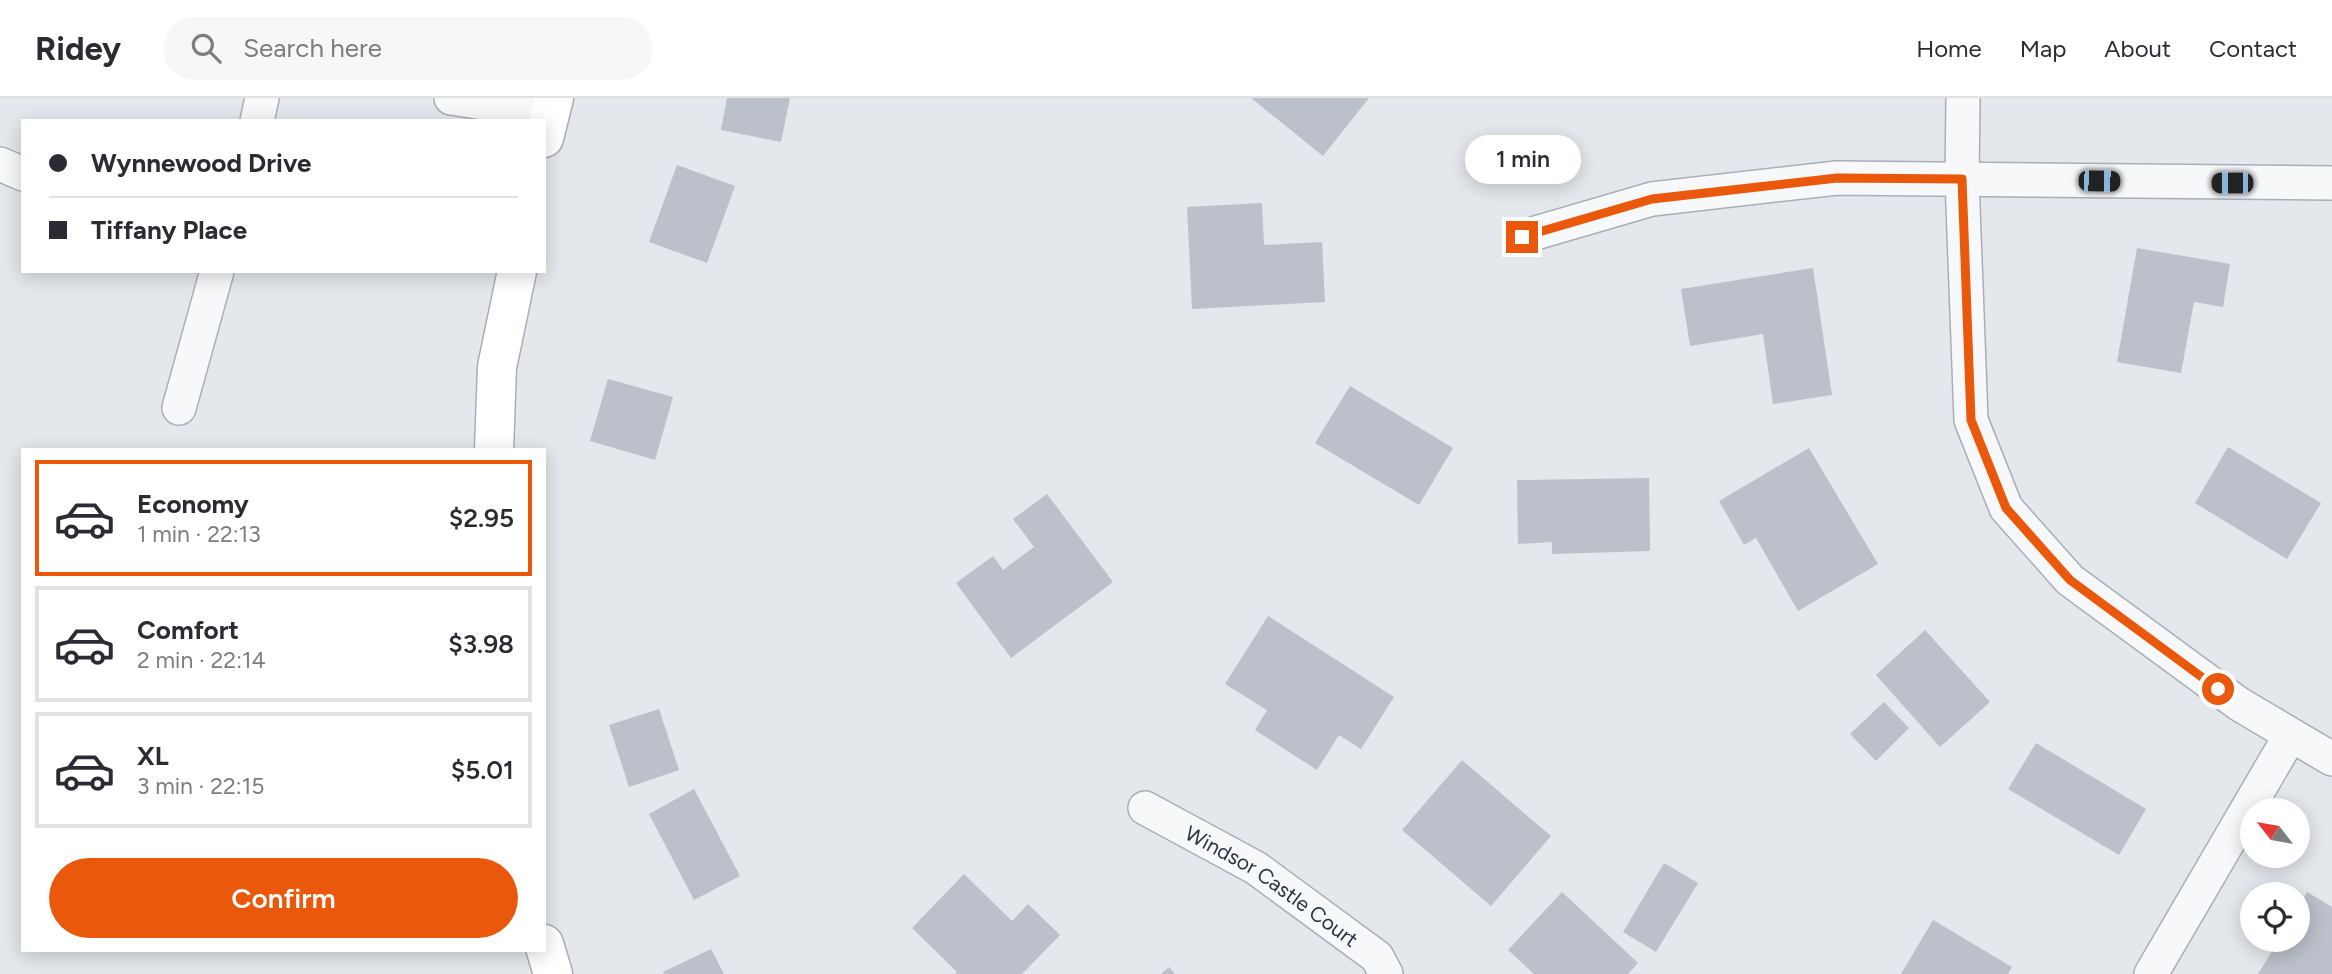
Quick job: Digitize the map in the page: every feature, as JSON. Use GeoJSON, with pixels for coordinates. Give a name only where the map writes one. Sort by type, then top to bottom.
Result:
{"type":"FeatureCollection","features":[{"type":"Feature","properties":{"kind":"main road"},"geometry":{"type":"LineString","coordinates":[[494,448],[497,367],[517,273]]}},
{"type":"Feature","properties":{"kind":"main road"},"geometry":{"type":"LineString","coordinates":[[546,950],[554,974]]}},
{"type":"Feature","properties":{"kind":"street"},"geometry":{"type":"LineString","coordinates":[[257,119],[262,98]]}},
{"type":"Feature","properties":{"kind":"street"},"geometry":{"type":"LineString","coordinates":[[452,98],[549,117]]}},
{"type":"Feature","properties":{"kind":"street"},"geometry":{"type":"LineString","coordinates":[[1963,98],[1962,179],[1971,420],[2006,508],[2070,580],[2239,704],[2332,759]]}},
{"type":"Feature","properties":{"kind":"street"},"geometry":{"type":"LineString","coordinates":[[0,164],[21,173]]}},
{"type":"Feature","properties":{"kind":"street"},"geometry":{"type":"LineString","coordinates":[[1522,237],[1652,199],[1837,178],[2332,183]]}},
{"type":"Feature","properties":{"kind":"street"},"geometry":{"type":"LineString","coordinates":[[179,408],[216,273]]}},
{"type":"Feature","properties":{"kind":"street"},"geometry":{"type":"LineString","coordinates":[[2151,974],[2290,736]]}},
{"type":"Feature","properties":{"kind":"street","name":"Windsor Castle Court"},"geometry":{"type":"LineString","coordinates":[[1145,808],[1256,868],[1377,957],[1386,974]]}},
{"type":"Feature","properties":{"kind":"building"},"geometry":{"type":"Polygon","coordinates":[[[727,98],[790,98],[781,142],[721,130],[727,98]]]}},
{"type":"Feature","properties":{"kind":"building"},"geometry":{"type":"Polygon","coordinates":[[[1251,98],[1369,98],[1323,156],[1251,98]]]}},
{"type":"Feature","properties":{"kind":"building"},"geometry":{"type":"Polygon","coordinates":[[[677,165],[735,186],[707,263],[649,242],[677,165]]]}},
{"type":"Feature","properties":{"kind":"building"},"geometry":{"type":"Polygon","coordinates":[[[1262,203],[1264,245],[1322,242],[1325,302],[1192,309],[1187,207],[1262,203]]]}},
{"type":"Feature","properties":{"kind":"building"},"geometry":{"type":"Polygon","coordinates":[[[2137,248],[2230,264],[2223,307],[2194,302],[2181,373],[2117,362],[2137,248]]]}},
{"type":"Feature","properties":{"kind":"building"},"geometry":{"type":"Polygon","coordinates":[[[1813,268],[1832,395],[1773,404],[1763,334],[1690,346],[1681,289],[1813,268]]]}},
{"type":"Feature","properties":{"kind":"building"},"geometry":{"type":"Polygon","coordinates":[[[608,379],[673,397],[655,460],[590,441],[608,379]]]}},
{"type":"Feature","properties":{"kind":"building"},"geometry":{"type":"Polygon","coordinates":[[[1350,386],[1453,448],[1419,505],[1315,443],[1350,386]]]}},
{"type":"Feature","properties":{"kind":"building"},"geometry":{"type":"Polygon","coordinates":[[[2228,447],[2321,503],[2287,559],[2195,503],[2228,447]]]}},
{"type":"Feature","properties":{"kind":"building"},"geometry":{"type":"Polygon","coordinates":[[[1809,448],[1878,564],[1798,611],[1756,538],[1744,545],[1719,501],[1809,448]]]}},
{"type":"Feature","properties":{"kind":"building"},"geometry":{"type":"Polygon","coordinates":[[[1649,478],[1650,551],[1552,554],[1552,542],[1518,544],[1517,480],[1649,478]]]}},
{"type":"Feature","properties":{"kind":"building"},"geometry":{"type":"Polygon","coordinates":[[[1047,494],[1113,582],[1011,658],[956,583],[993,556],[1003,570],[1034,547],[1013,519],[1047,494]]]}},
{"type":"Feature","properties":{"kind":"building"},"geometry":{"type":"Polygon","coordinates":[[[1268,616],[1394,697],[1361,749],[1339,735],[1317,770],[1255,730],[1267,710],[1225,684],[1268,616]]]}},
{"type":"Feature","properties":{"kind":"building"},"geometry":{"type":"Polygon","coordinates":[[[1925,630],[1990,702],[1940,747],[1876,675],[1925,630]]]}},
{"type":"Feature","properties":{"kind":"building"},"geometry":{"type":"Polygon","coordinates":[[[1884,702],[1909,728],[1876,761],[1850,734],[1884,702]]]}},
{"type":"Feature","properties":{"kind":"building"},"geometry":{"type":"Polygon","coordinates":[[[659,709],[679,770],[629,787],[609,725],[659,709]]]}},
{"type":"Feature","properties":{"kind":"building"},"geometry":{"type":"Polygon","coordinates":[[[2036,743],[2146,809],[2119,855],[2008,789],[2036,743]]]}},
{"type":"Feature","properties":{"kind":"building"},"geometry":{"type":"Polygon","coordinates":[[[1462,760],[1551,836],[1491,906],[1402,830],[1462,760]]]}},
{"type":"Feature","properties":{"kind":"building"},"geometry":{"type":"Polygon","coordinates":[[[694,789],[740,876],[694,900],[649,814],[694,789]]]}},
{"type":"Feature","properties":{"kind":"building"},"geometry":{"type":"Polygon","coordinates":[[[1664,863],[1698,883],[1656,952],[1623,932],[1664,863]]]}},
{"type":"Feature","properties":{"kind":"building"},"geometry":{"type":"Polygon","coordinates":[[[964,874],[1012,921],[1028,904],[1060,935],[1022,974],[955,974],[957,972],[912,928],[964,874]]]}},
{"type":"Feature","properties":{"kind":"building"},"geometry":{"type":"Polygon","coordinates":[[[1562,892],[1638,963],[1628,974],[1534,974],[1508,950],[1562,892]]]}},
{"type":"Feature","properties":{"kind":"building"},"geometry":{"type":"Polygon","coordinates":[[[2310,894],[2332,907],[2332,974],[2258,974],[2272,952],[2310,952],[2310,894]]]}},
{"type":"Feature","properties":{"kind":"building"},"geometry":{"type":"Polygon","coordinates":[[[1933,920],[2012,967],[2008,974],[1901,974],[1933,920]]]}},
{"type":"Feature","properties":{"kind":"building"},"geometry":{"type":"Polygon","coordinates":[[[711,949],[724,974],[664,974],[663,972],[711,949]]]}},
{"type":"Feature","properties":{"kind":"building"},"geometry":{"type":"Polygon","coordinates":[[[1169,967],[1175,974],[1161,974],[1169,967]]]}},
{"type":"Feature","properties":{"kind":"route"},"geometry":{"type":"LineString","coordinates":[[1522,237],[1652,199],[1837,178],[1962,179],[1971,420],[2006,508],[2070,580],[2218,689]]}}]}
